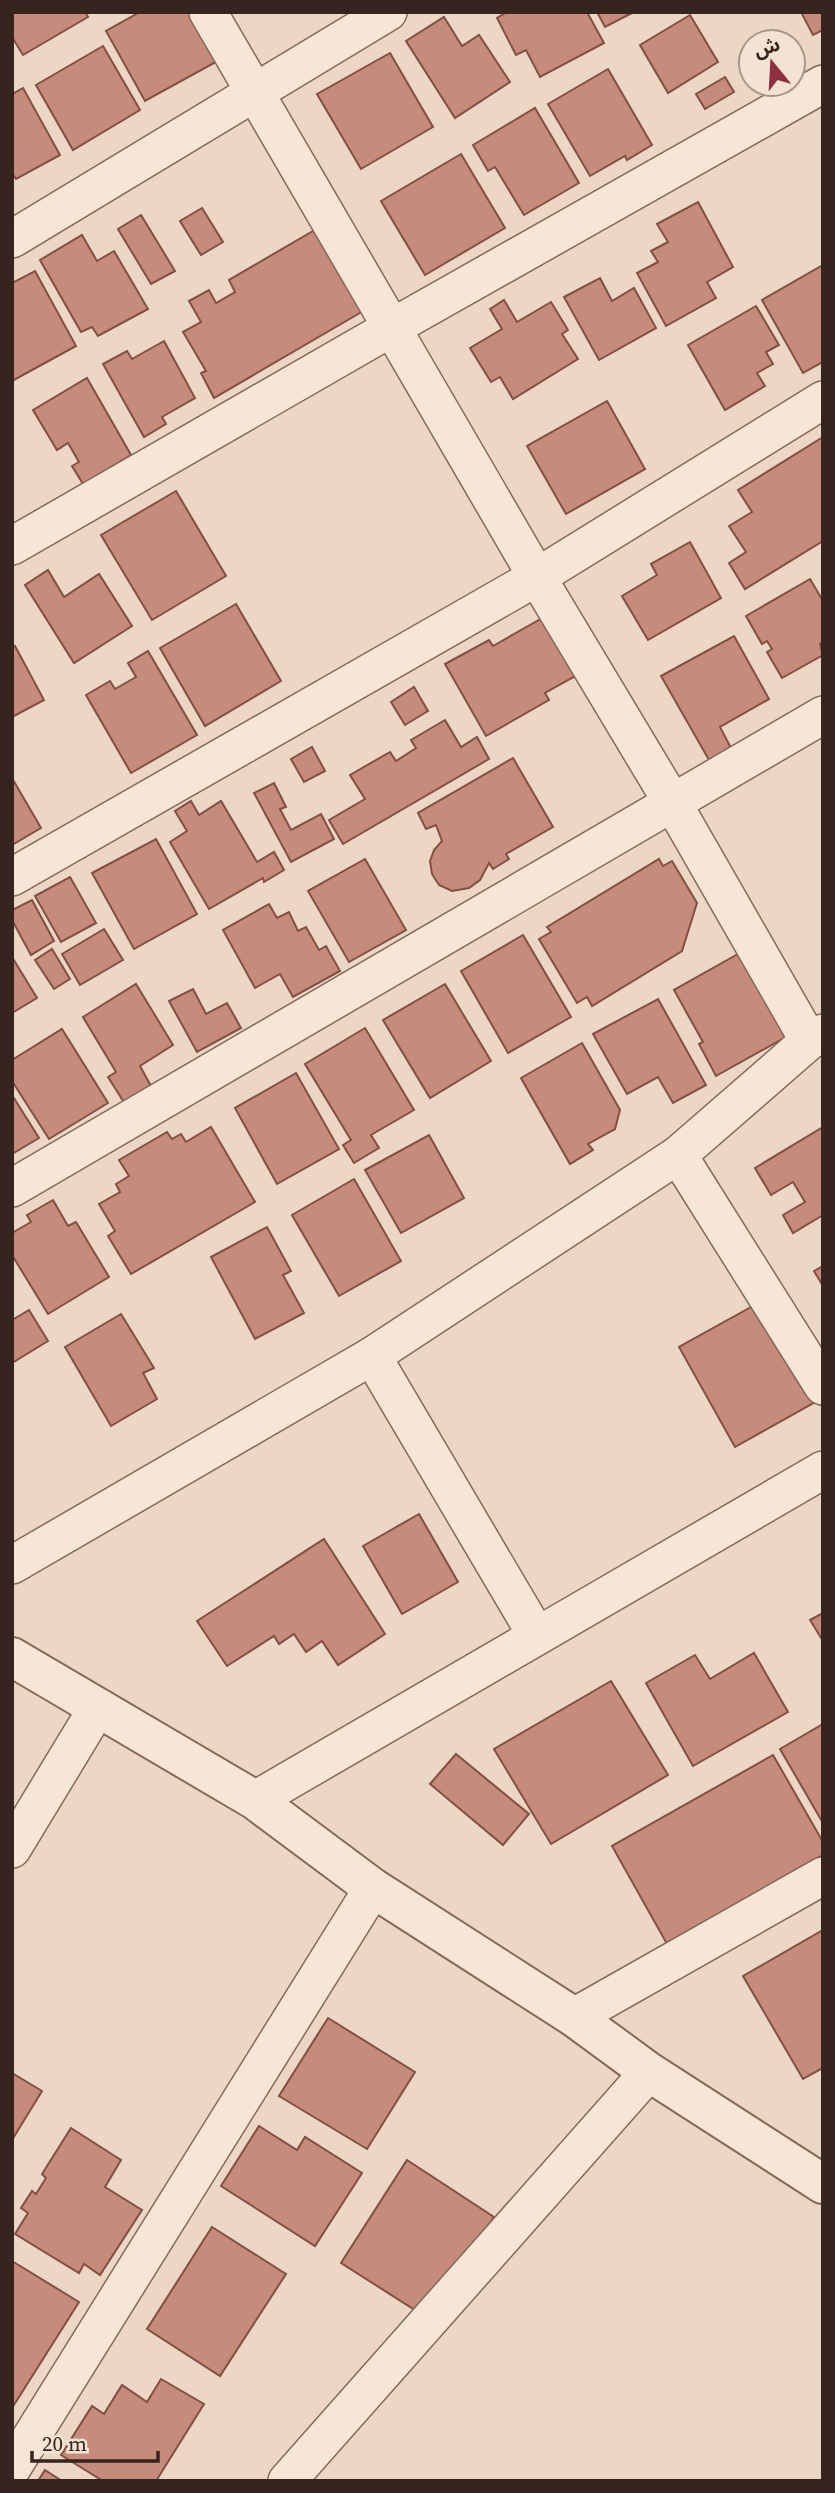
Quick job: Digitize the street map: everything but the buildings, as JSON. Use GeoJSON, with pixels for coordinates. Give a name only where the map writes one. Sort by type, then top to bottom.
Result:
{"type":"FeatureCollection","features":[{"type":"Feature","properties":{"kind":"street"},"geometry":{"type":"LineString","coordinates":[[12,1565],[372,1356],[678,1155],[816,1037],[537,577],[208,12]]}},
{"type":"Feature","properties":{"kind":"street"},"geometry":{"type":"LineString","coordinates":[[12,239],[388,12]]}},
{"type":"Feature","properties":{"kind":"street"},"geometry":{"type":"LineString","coordinates":[[12,546],[823,84]]}},
{"type":"Feature","properties":{"kind":"street"},"geometry":{"type":"LineString","coordinates":[[12,877],[537,577],[823,400]]}},
{"type":"Feature","properties":{"kind":"street"},"geometry":{"type":"LineString","coordinates":[[12,1188],[823,715]]}},
{"type":"Feature","properties":{"kind":"street"},"geometry":{"type":"LineString","coordinates":[[678,1155],[823,1386]]}},
{"type":"Feature","properties":{"kind":"street"},"geometry":{"type":"LineString","coordinates":[[372,1356],[537,1636]]}},
{"type":"Feature","properties":{"kind":"street"},"geometry":{"type":"LineString","coordinates":[[255,1800],[823,1470]]}},
{"type":"Feature","properties":{"kind":"street"},"geometry":{"type":"LineString","coordinates":[[12,1657],[255,1800],[373,1888],[574,2017],[649,2072],[823,2184]]}},
{"type":"Feature","properties":{"kind":"street"},"geometry":{"type":"LineString","coordinates":[[12,1849],[98,1707]]}},
{"type":"Feature","properties":{"kind":"street"},"geometry":{"type":"LineString","coordinates":[[574,2017],[823,1876]]}},
{"type":"Feature","properties":{"kind":"street"},"geometry":{"type":"LineString","coordinates":[[12,2468],[373,1888]]}},
{"type":"Feature","properties":{"kind":"street"},"geometry":{"type":"LineString","coordinates":[[287,2481],[649,2072]]}}]}
